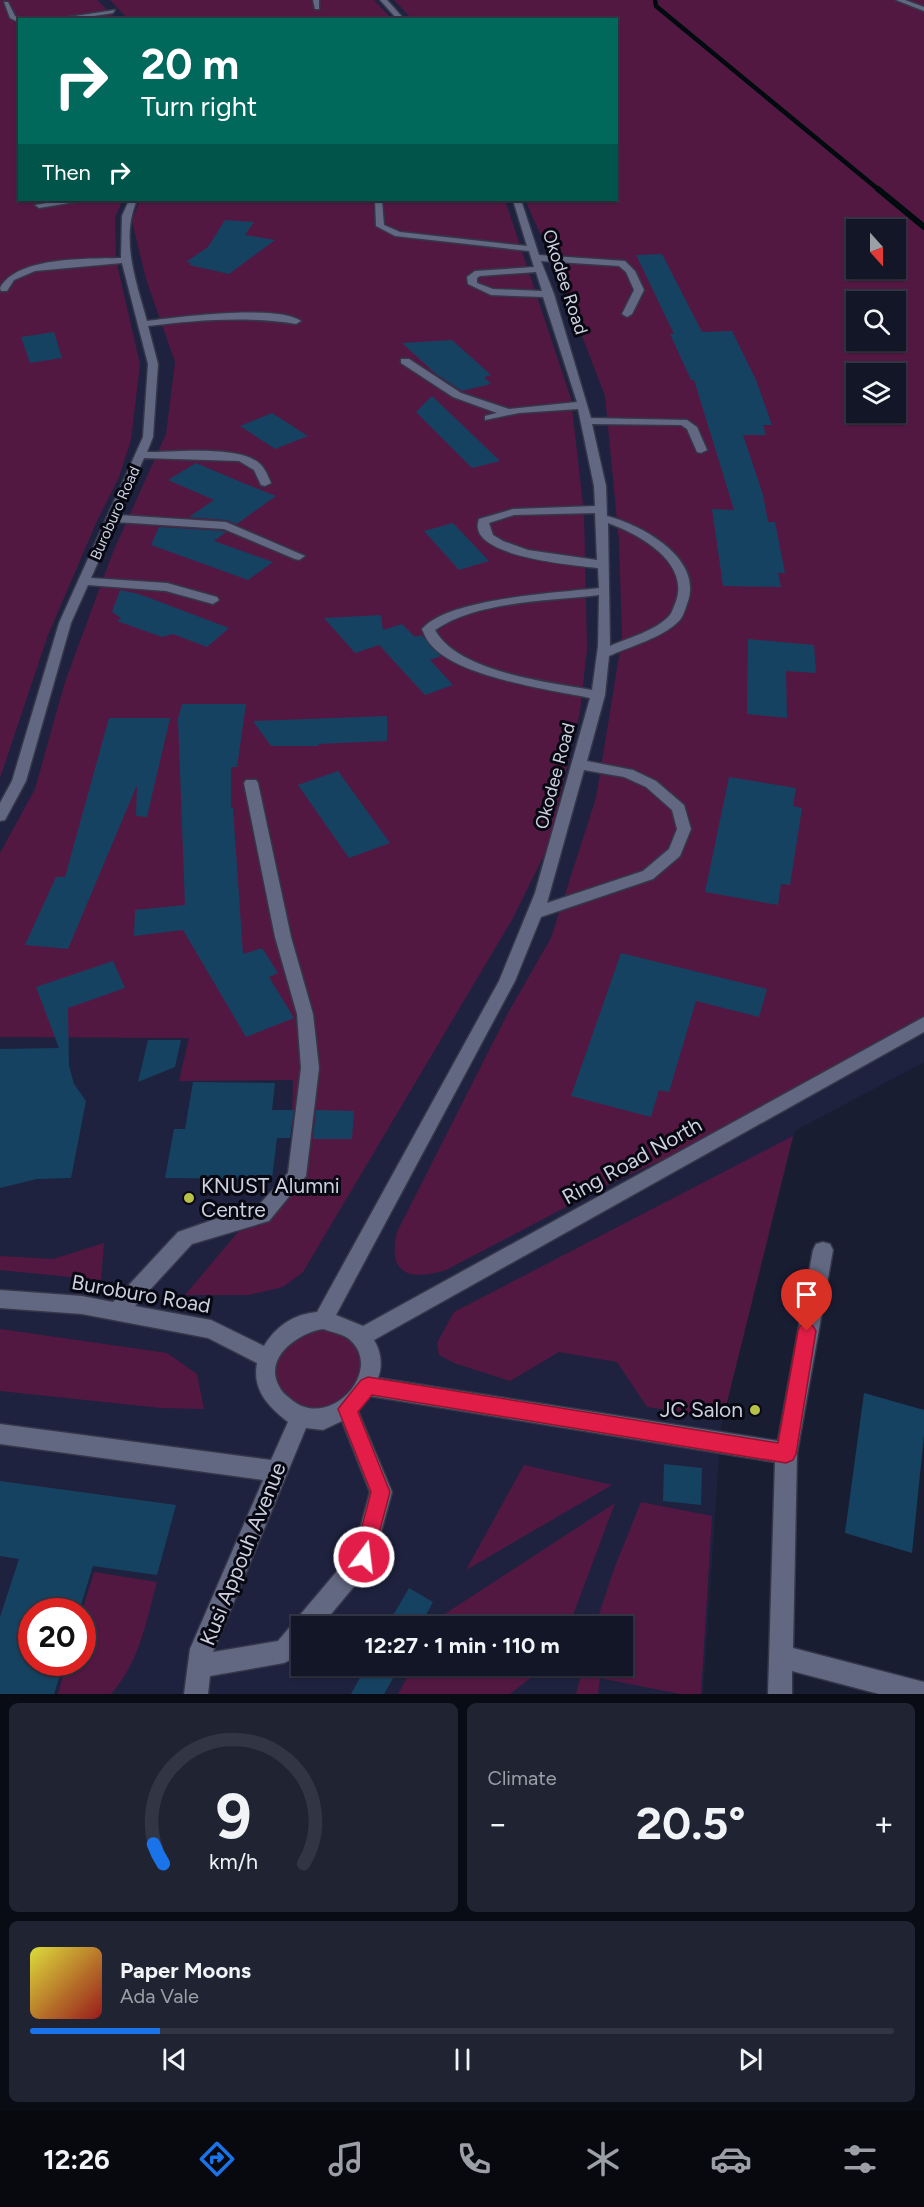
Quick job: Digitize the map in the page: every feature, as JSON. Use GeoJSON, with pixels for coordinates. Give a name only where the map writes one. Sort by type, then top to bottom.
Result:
{"type":"FeatureCollection","features":[{"type":"Feature","properties":{"kind":"street"},"geometry":{"type":"LineString","coordinates":[[383,0],[400,18]]}},
{"type":"Feature","properties":{"kind":"street"},"geometry":{"type":"LineString","coordinates":[[899,0],[922,11]]}},
{"type":"Feature","properties":{"kind":"street"},"geometry":{"type":"LineString","coordinates":[[105,1],[119,18]]}},
{"type":"Feature","properties":{"kind":"street"},"geometry":{"type":"LineString","coordinates":[[6,3],[12,17],[18,20]]}},
{"type":"Feature","properties":{"kind":"street"},"geometry":{"type":"LineString","coordinates":[[64,18],[112,10]]}},
{"type":"Feature","properties":{"kind":"street"},"geometry":{"type":"LineString","coordinates":[[39,205],[74,201]]}},
{"type":"Feature","properties":{"kind":"street","name":"Buroburo Road"},"geometry":{"type":"LineString","coordinates":[[0,816],[19,781],[65,623],[148,437],[153,364],[126,260],[126,216],[133,201]]}},
{"type":"Feature","properties":{"kind":"street"},"geometry":{"type":"LineString","coordinates":[[378,201],[380,226],[398,234],[537,259],[622,263],[630,271],[639,290],[627,314]]}},
{"type":"Feature","properties":{"kind":"street","name":"Okodee Road"},"geometry":{"type":"LineString","coordinates":[[323,1320],[507,981],[543,893],[598,695],[603,654],[605,591],[600,486],[584,405],[517,201]]}},
{"type":"Feature","properties":{"kind":"street"},"geometry":{"type":"LineString","coordinates":[[537,259],[478,273],[472,277],[473,284],[491,292],[549,294]]}},
{"type":"Feature","properties":{"kind":"street"},"geometry":{"type":"LineString","coordinates":[[4,289],[10,278],[27,271],[59,265],[126,260]]}},
{"type":"Feature","properties":{"kind":"street"},"geometry":{"type":"LineString","coordinates":[[143,324],[218,316],[267,315],[296,321]]}},
{"type":"Feature","properties":{"kind":"street"},"geometry":{"type":"LineString","coordinates":[[405,361],[457,395],[509,413]]}},
{"type":"Feature","properties":{"kind":"street"},"geometry":{"type":"LineString","coordinates":[[489,418],[519,410],[584,405]]}},
{"type":"Feature","properties":{"kind":"street"},"geometry":{"type":"LineString","coordinates":[[587,421],[683,422],[692,427],[701,450]]}},
{"type":"Feature","properties":{"kind":"street"},"geometry":{"type":"LineString","coordinates":[[140,455],[248,459],[260,468],[265,483]]}},
{"type":"Feature","properties":{"kind":"street"},"geometry":{"type":"LineString","coordinates":[[603,565],[522,552],[490,539],[483,529],[483,521],[513,512],[601,513],[630,525],[653,540],[677,567],[685,594],[675,618],[655,631],[603,654]]}},
{"type":"Feature","properties":{"kind":"street"},"geometry":{"type":"LineString","coordinates":[[113,518],[226,526],[299,556]]}},
{"type":"Feature","properties":{"kind":"street"},"geometry":{"type":"LineString","coordinates":[[84,581],[167,587],[213,600]]}},
{"type":"Feature","properties":{"kind":"street"},"geometry":{"type":"LineString","coordinates":[[598,695],[500,675],[449,656],[429,636],[428,629],[435,621],[463,612],[605,591]]}},
{"type":"Feature","properties":{"kind":"street"},"geometry":{"type":"LineString","coordinates":[[535,913],[648,875],[675,852],[684,829],[679,808],[651,784],[628,773],[579,764]]}},
{"type":"Feature","properties":{"kind":"street"},"geometry":{"type":"LineString","coordinates":[[117,1311],[185,1238],[221,1225],[261,1215],[297,1176],[310,1068],[305,1014],[283,937],[251,783]]}},
{"type":"Feature","properties":{"kind":"street","name":"Ring Road North"},"geometry":{"type":"LineString","coordinates":[[361,1337],[924,1024]]}},
{"type":"Feature","properties":{"kind":"street"},"geometry":{"type":"LineString","coordinates":[[780,1694],[786,1454],[823,1250]]}},
{"type":"Feature","properties":{"kind":"street","name":"Buroburo Road"},"geometry":{"type":"LineString","coordinates":[[0,1299],[82,1305],[211,1329],[268,1358]]}},
{"type":"Feature","properties":{"kind":"street"},"geometry":{"type":"LineString","coordinates":[[323,1320],[350,1328],[361,1337],[371,1360],[368,1386],[359,1399],[347,1409],[316,1419],[300,1417],[282,1408],[271,1394],[265,1376],[268,1358],[276,1343],[289,1331],[305,1323],[323,1320]]}},
{"type":"Feature","properties":{"kind":"street"},"geometry":{"type":"LineString","coordinates":[[368,1386],[786,1454]]}},
{"type":"Feature","properties":{"kind":"street"},"geometry":{"type":"LineString","coordinates":[[314,1616],[364,1557],[381,1492],[347,1409]]}},
{"type":"Feature","properties":{"kind":"street","name":"Kusi Appouh Avenue"},"geometry":{"type":"LineString","coordinates":[[196,1694],[202,1649],[300,1417]]}},
{"type":"Feature","properties":{"kind":"street"},"geometry":{"type":"LineString","coordinates":[[0,1434],[277,1471]]}},
{"type":"Feature","properties":{"kind":"street"},"geometry":{"type":"LineString","coordinates":[[200,1666],[284,1651],[291,1643]]}},
{"type":"Feature","properties":{"kind":"street"},"geometry":{"type":"LineString","coordinates":[[782,1657],[924,1694]]}},
{"type":"Feature","properties":{"kind":"shaded area"},"geometry":{"type":"Polygon","coordinates":[[[0,0],[924,0],[924,1062],[795,1131],[721,1427],[703,1694],[0,1694],[0,0]]]}},
{"type":"Feature","properties":{"kind":"shaded area"},"geometry":{"type":"Polygon","coordinates":[[[0,0],[97,0],[115,18],[18,18],[18,201],[123,201],[115,217],[116,260],[140,364],[131,440],[119,477],[97,521],[48,635],[0,778],[0,0]]]}},
{"type":"Feature","properties":{"kind":"shaded area"},"geometry":{"type":"Polygon","coordinates":[[[110,0],[374,0],[391,18],[127,18],[110,0]]]}},
{"type":"Feature","properties":{"kind":"shaded area"},"geometry":{"type":"Polygon","coordinates":[[[394,0],[924,0],[924,1017],[731,1128],[614,1182],[446,1270],[422,1275],[412,1274],[404,1271],[395,1258],[397,1232],[509,1011],[551,938],[596,798],[622,638],[619,541],[605,396],[558,273],[525,201],[618,201],[618,18],[411,18],[394,0]]]}},
{"type":"Feature","properties":{"kind":"shaded area"},"geometry":{"type":"Polygon","coordinates":[[[140,201],[505,201],[571,399],[584,514],[587,649],[580,712],[548,847],[513,918],[303,1272],[283,1287],[249,1295],[185,1295],[291,1169],[293,1080],[179,1081],[189,1038],[0,1037],[0,853],[35,789],[65,682],[113,552],[166,434],[175,362],[146,279],[132,221],[140,201]]]}},
{"type":"Feature","properties":{"kind":"shaded area"},"geometry":{"type":"Polygon","coordinates":[[[793,1136],[723,1418],[647,1407],[617,1362],[559,1352],[510,1381],[454,1363],[439,1355],[437,1343],[454,1312],[793,1136]]]}},
{"type":"Feature","properties":{"kind":"shaded area"},"geometry":{"type":"Polygon","coordinates":[[[104,1243],[101,1280],[0,1270],[0,1256],[53,1259],[104,1243]]]}},
{"type":"Feature","properties":{"kind":"shaded area"},"geometry":{"type":"Polygon","coordinates":[[[319,1327],[349,1335],[365,1360],[359,1390],[317,1415],[276,1394],[274,1365],[276,1356],[286,1344],[319,1327]]]}},
{"type":"Feature","properties":{"kind":"shaded area"},"geometry":{"type":"Polygon","coordinates":[[[0,1329],[167,1353],[197,1374],[204,1409],[161,1408],[0,1391],[0,1329]]]}},
{"type":"Feature","properties":{"kind":"shaded area"},"geometry":{"type":"Polygon","coordinates":[[[524,1465],[612,1485],[466,1570],[524,1465]]]}},
{"type":"Feature","properties":{"kind":"shaded area"},"geometry":{"type":"Polygon","coordinates":[[[641,1502],[712,1516],[701,1694],[680,1694],[600,1678],[598,1694],[576,1694],[581,1676],[633,1676],[633,1616],[598,1616],[614,1569],[641,1502]]]}},
{"type":"Feature","properties":{"kind":"shaded area"},"geometry":{"type":"Polygon","coordinates":[[[615,1503],[573,1616],[442,1616],[615,1503]]]}},
{"type":"Feature","properties":{"kind":"shaded area"},"geometry":{"type":"Polygon","coordinates":[[[94,1572],[157,1582],[135,1655],[121,1682],[111,1694],[58,1694],[63,1676],[96,1676],[96,1598],[86,1598],[94,1572]]]}},
{"type":"Feature","properties":{"kind":"shaded area"},"geometry":{"type":"Polygon","coordinates":[[[408,1676],[533,1676],[510,1694],[398,1694],[408,1676]]]}},
{"type":"Feature","properties":{"kind":"building"},"geometry":{"type":"Polygon","coordinates":[[[225,220],[254,222],[245,235],[275,240],[229,274],[189,265],[191,263],[186,262],[208,247],[225,220]]]}},
{"type":"Feature","properties":{"kind":"building"},"geometry":{"type":"Polygon","coordinates":[[[662,254],[702,332],[732,331],[756,380],[772,425],[763,425],[766,435],[743,435],[763,495],[768,522],[775,522],[785,573],[778,573],[781,587],[723,586],[712,509],[734,510],[694,380],[691,380],[670,334],[674,334],[636,255],[662,254]]]}},
{"type":"Feature","properties":{"kind":"building"},"geometry":{"type":"Polygon","coordinates":[[[54,332],[62,358],[30,363],[21,337],[54,332]]]}},
{"type":"Feature","properties":{"kind":"building"},"geometry":{"type":"Polygon","coordinates":[[[452,340],[491,375],[484,377],[491,384],[462,391],[436,374],[402,343],[452,340]]]}},
{"type":"Feature","properties":{"kind":"building"},"geometry":{"type":"Polygon","coordinates":[[[432,396],[500,461],[472,468],[416,412],[432,396]]]}},
{"type":"Feature","properties":{"kind":"building"},"geometry":{"type":"Polygon","coordinates":[[[272,413],[308,436],[275,449],[240,426],[272,413]]]}},
{"type":"Feature","properties":{"kind":"building"},"geometry":{"type":"Polygon","coordinates":[[[196,463],[276,496],[237,524],[226,520],[189,517],[214,500],[168,480],[196,463]]]}},
{"type":"Feature","properties":{"kind":"building"},"geometry":{"type":"Polygon","coordinates":[[[453,523],[489,561],[459,570],[424,531],[453,523]]]}},
{"type":"Feature","properties":{"kind":"building"},"geometry":{"type":"Polygon","coordinates":[[[159,527],[223,531],[226,532],[214,541],[273,562],[248,580],[151,545],[159,527]]]}},
{"type":"Feature","properties":{"kind":"building"},"geometry":{"type":"Polygon","coordinates":[[[120,590],[139,594],[229,628],[207,647],[173,634],[162,637],[117,621],[121,618],[112,612],[120,590]]]}},
{"type":"Feature","properties":{"kind":"building"},"geometry":{"type":"Polygon","coordinates":[[[381,615],[383,630],[402,624],[415,637],[421,635],[441,656],[430,660],[453,685],[425,695],[379,645],[355,653],[324,618],[381,615]]]}},
{"type":"Feature","properties":{"kind":"building"},"geometry":{"type":"Polygon","coordinates":[[[748,639],[814,645],[816,673],[786,671],[787,718],[747,714],[748,639]]]}},
{"type":"Feature","properties":{"kind":"building"},"geometry":{"type":"Polygon","coordinates":[[[182,704],[246,704],[237,767],[231,767],[231,808],[233,808],[243,954],[262,948],[278,973],[269,977],[294,1018],[246,1037],[183,930],[134,936],[135,910],[185,905],[178,719],[182,704]]]}},
{"type":"Feature","properties":{"kind":"building"},"geometry":{"type":"Polygon","coordinates":[[[387,716],[387,741],[318,744],[319,746],[271,746],[253,721],[387,716]]]}},
{"type":"Feature","properties":{"kind":"building"},"geometry":{"type":"Polygon","coordinates":[[[109,718],[170,718],[147,817],[136,816],[137,785],[68,949],[25,945],[56,877],[65,877],[109,718]]]}},
{"type":"Feature","properties":{"kind":"building"},"geometry":{"type":"Polygon","coordinates":[[[338,771],[390,843],[349,858],[298,785],[338,771]]]}},
{"type":"Feature","properties":{"kind":"building"},"geometry":{"type":"Polygon","coordinates":[[[729,777],[796,788],[793,806],[802,808],[790,885],[781,884],[778,905],[705,892],[729,777]]]}},
{"type":"Feature","properties":{"kind":"building"},"geometry":{"type":"Polygon","coordinates":[[[621,953],[767,989],[759,1017],[696,1001],[669,1092],[659,1090],[651,1117],[571,1096],[621,953]]]}},
{"type":"Feature","properties":{"kind":"building"},"geometry":{"type":"Polygon","coordinates":[[[113,961],[125,988],[68,1008],[69,1066],[74,1084],[86,1101],[71,1178],[37,1179],[0,1188],[0,1049],[59,1048],[36,987],[113,961]]]}},
{"type":"Feature","properties":{"kind":"building"},"geometry":{"type":"Polygon","coordinates":[[[148,1040],[181,1040],[175,1067],[138,1082],[148,1040]]]}},
{"type":"Feature","properties":{"kind":"building"},"geometry":{"type":"Polygon","coordinates":[[[193,1082],[275,1083],[272,1110],[294,1110],[290,1138],[277,1138],[272,1179],[165,1178],[174,1129],[185,1129],[193,1082]]]}},
{"type":"Feature","properties":{"kind":"building"},"geometry":{"type":"Polygon","coordinates":[[[316,1110],[354,1111],[352,1139],[313,1139],[316,1110]]]}},
{"type":"Feature","properties":{"kind":"building"},"geometry":{"type":"Polygon","coordinates":[[[864,1393],[924,1410],[924,1435],[912,1553],[845,1533],[864,1393]]]}},
{"type":"Feature","properties":{"kind":"building"},"geometry":{"type":"Polygon","coordinates":[[[664,1464],[702,1468],[701,1505],[663,1501],[664,1464]]]}},
{"type":"Feature","properties":{"kind":"building"},"geometry":{"type":"Polygon","coordinates":[[[0,1481],[176,1505],[157,1575],[93,1566],[83,1598],[18,1598],[18,1676],[60,1676],[54,1694],[0,1694],[0,1617],[19,1559],[0,1556],[0,1481]]]}},
{"type":"Feature","properties":{"kind":"building"},"geometry":{"type":"Polygon","coordinates":[[[409,1588],[433,1602],[425,1616],[393,1616],[409,1588]]]}},
{"type":"Feature","properties":{"kind":"building"},"geometry":{"type":"Polygon","coordinates":[[[361,1676],[394,1676],[384,1694],[351,1694],[361,1676]]]}},
{"type":"Feature","properties":{"kind":"waterway"},"geometry":{"type":"LineString","coordinates":[[655,0],[656,6],[879,190]]}},
{"type":"Feature","properties":{"kind":"waterway"},"geometry":{"type":"LineString","coordinates":[[878,189],[924,227]]}},
{"type":"Feature","properties":{"kind":"place","name":"KNUST Alumni Centre"},"geometry":{"type":"Point","coordinates":[189,1198]}},
{"type":"Feature","properties":{"kind":"place","name":"JC Salon"},"geometry":{"type":"Point","coordinates":[755,1410]}},
{"type":"Feature","properties":{"kind":"route"},"geometry":{"type":"LineString","coordinates":[[364,1557],[381,1492],[347,1409],[359,1399],[368,1386],[786,1454],[807,1331]]}}]}
